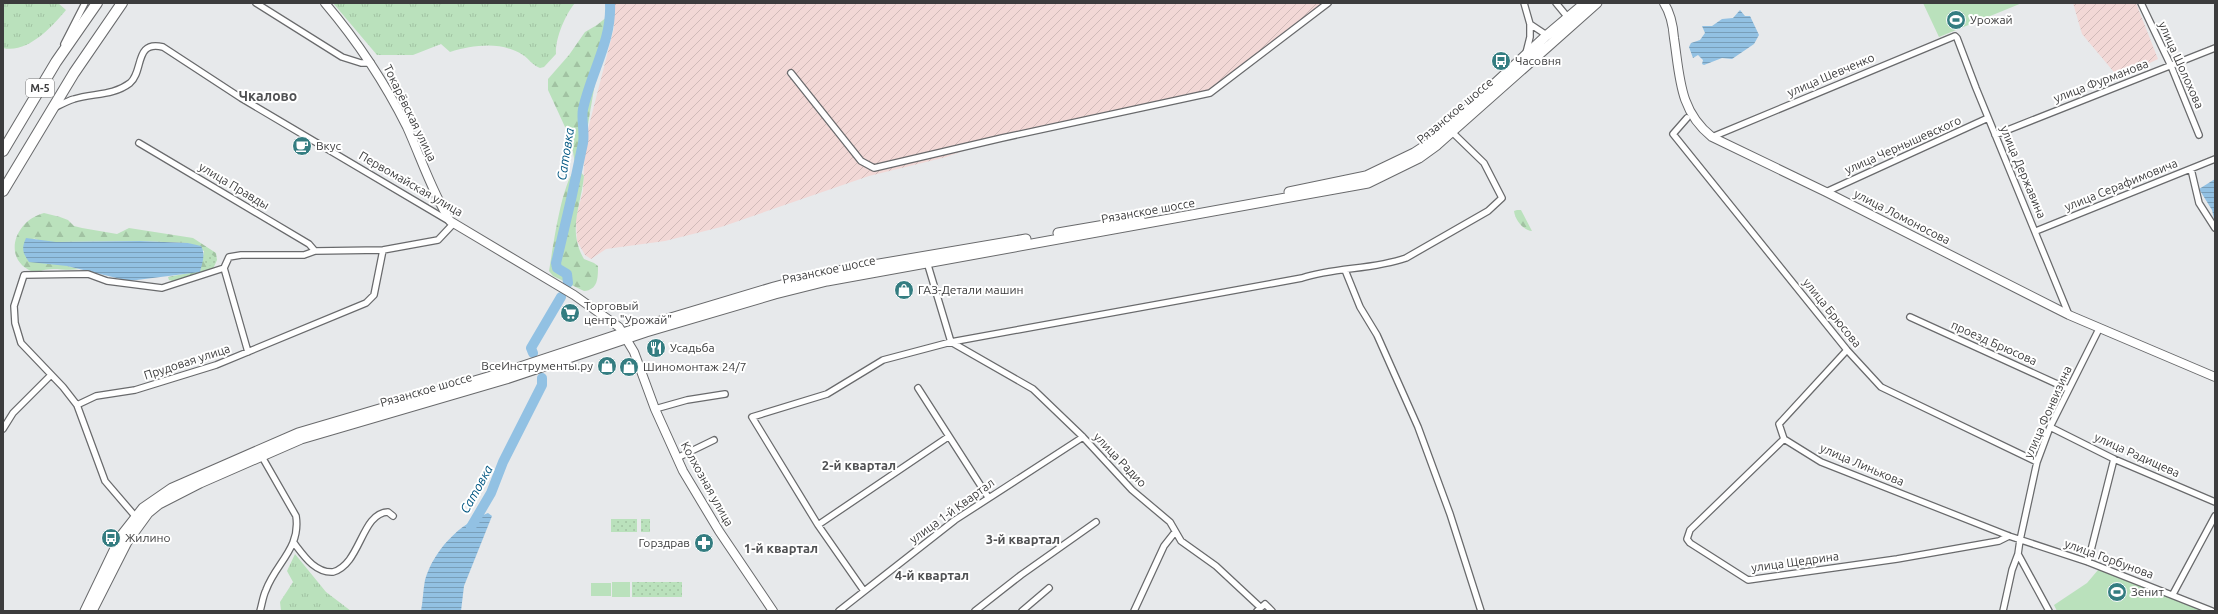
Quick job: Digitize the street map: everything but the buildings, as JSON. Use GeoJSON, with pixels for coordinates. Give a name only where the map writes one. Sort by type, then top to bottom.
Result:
{"type":"FeatureCollection","features":[{"type":"Feature","properties":{"kind":"highway","name":"М-5"},"geometry":{"type":"LineString","coordinates":[[3,151],[56,62],[97,3]]}},
{"type":"Feature","properties":{"kind":"highway","name":"М-5"},"geometry":{"type":"LineString","coordinates":[[3,191],[74,73],[122,3]]}},
{"type":"Feature","properties":{"kind":"main road","name":"Токарёвская улица"},"geometry":{"type":"LineString","coordinates":[[325,3],[352,34],[372,63],[407,128],[439,202],[452,222]]}},
{"type":"Feature","properties":{"kind":"main road","name":"Рязанское шоссе"},"geometry":{"type":"LineString","coordinates":[[85,611],[121,536],[135,516],[156,498],[172,488],[298,433],[626,336],[827,281],[1350,188],[1386,175],[1419,158],[1452,132],[1559,36],[1585,3]]}},
{"type":"Feature","properties":{"kind":"main road","name":"Рязанское шоссе"},"geometry":{"type":"LineString","coordinates":[[92,611],[127,542],[148,513],[179,493],[261,455],[301,439],[506,379],[733,298],[826,273],[1246,201],[1366,176],[1414,152],[1434,140],[1546,36],[1597,3]]}},
{"type":"Feature","properties":{"kind":"main road","name":"улица Ломоносова"},"geometry":{"type":"LineString","coordinates":[[1664,3],[1672,21],[1689,117],[1712,137],[1826,192],[2069,315],[2215,377]]}},
{"type":"Feature","properties":{"kind":"main road","name":"Первомайская улица"},"geometry":{"type":"LineString","coordinates":[[452,222],[574,295],[613,322],[626,336]]}},
{"type":"Feature","properties":{"kind":"main road","name":"Колхозная улица"},"geometry":{"type":"LineString","coordinates":[[626,336],[655,409],[677,458],[719,531],[773,611]]}},
{"type":"Feature","properties":{"kind":"street"},"geometry":{"type":"LineString","coordinates":[[56,62],[85,3]]}},
{"type":"Feature","properties":{"kind":"street"},"geometry":{"type":"LineString","coordinates":[[256,3],[342,57],[372,63]]}},
{"type":"Feature","properties":{"kind":"street"},"geometry":{"type":"LineString","coordinates":[[791,73],[861,161],[874,168],[1002,138],[1210,93],[1328,3]]}},
{"type":"Feature","properties":{"kind":"street"},"geometry":{"type":"LineString","coordinates":[[1556,3],[1570,21]]}},
{"type":"Feature","properties":{"kind":"street","name":"улица Шолохова"},"geometry":{"type":"LineString","coordinates":[[2141,3],[2171,66],[2199,135]]}},
{"type":"Feature","properties":{"kind":"street"},"geometry":{"type":"LineString","coordinates":[[1525,4],[1530,24],[1530,36],[1525,55]]}},
{"type":"Feature","properties":{"kind":"street"},"geometry":{"type":"LineString","coordinates":[[1530,24],[1546,36],[1559,36]]}},
{"type":"Feature","properties":{"kind":"street","name":"улица Шевченко"},"geometry":{"type":"LineString","coordinates":[[1712,137],[1952,36],[1957,38]]}},
{"type":"Feature","properties":{"kind":"street","name":"улица Державина"},"geometry":{"type":"LineString","coordinates":[[1957,38],[1988,118],[2036,230],[2069,315]]}},
{"type":"Feature","properties":{"kind":"street","name":"Первомайская улица"},"geometry":{"type":"LineString","coordinates":[[52,109],[74,99],[104,94],[124,87],[132,81],[137,73],[143,53],[148,48],[155,46],[163,47],[241,98],[452,222]]}},
{"type":"Feature","properties":{"kind":"street","name":"улица Фурманова"},"geometry":{"type":"LineString","coordinates":[[1995,135],[2215,48]]}},
{"type":"Feature","properties":{"kind":"street","name":"улица Брюсова"},"geometry":{"type":"LineString","coordinates":[[1689,117],[1673,134],[1848,350],[1881,387],[2037,462]]}},
{"type":"Feature","properties":{"kind":"street","name":"улица Чернышевского"},"geometry":{"type":"LineString","coordinates":[[1826,192],[1988,118]]}},
{"type":"Feature","properties":{"kind":"street"},"geometry":{"type":"LineString","coordinates":[[864,591],[818,525],[752,417],[827,394],[883,360],[951,342],[1302,278],[1320,273],[1393,263],[1406,258],[1488,211],[1502,198],[1484,163],[1452,132]]}},
{"type":"Feature","properties":{"kind":"street","name":"улица Правды"},"geometry":{"type":"LineString","coordinates":[[138,143],[250,208],[309,244],[315,251]]}},
{"type":"Feature","properties":{"kind":"street","name":"улица Серафимовича"},"geometry":{"type":"LineString","coordinates":[[2036,230],[2215,159]]}},
{"type":"Feature","properties":{"kind":"street"},"geometry":{"type":"LineString","coordinates":[[2191,169],[2199,203],[2215,228]]}},
{"type":"Feature","properties":{"kind":"street"},"geometry":{"type":"LineString","coordinates":[[248,352],[224,268],[229,257],[289,256],[315,251],[383,250],[438,240],[452,222]]}},
{"type":"Feature","properties":{"kind":"street","name":"Прудовая улица"},"geometry":{"type":"LineString","coordinates":[[77,405],[96,396],[135,390],[216,365],[366,303],[374,295],[383,250]]}},
{"type":"Feature","properties":{"kind":"street"},"geometry":{"type":"LineString","coordinates":[[927,262],[951,342]]}},
{"type":"Feature","properties":{"kind":"street"},"geometry":{"type":"LineString","coordinates":[[135,516],[105,481],[77,405],[21,342],[15,323],[14,306],[24,275],[88,274],[107,282],[162,288],[224,268]]}},
{"type":"Feature","properties":{"kind":"street"},"geometry":{"type":"LineString","coordinates":[[1344,270],[1360,307],[1377,335],[1418,427],[1450,514],[1481,611]]}},
{"type":"Feature","properties":{"kind":"street","name":"проезд Брюсова"},"geometry":{"type":"LineString","coordinates":[[1910,317],[2068,389]]}},
{"type":"Feature","properties":{"kind":"street","name":"улица Фонвизина"},"geometry":{"type":"LineString","coordinates":[[2003,611],[2012,570],[2018,554],[2037,462],[2050,428],[2068,389],[2099,329]]}},
{"type":"Feature","properties":{"kind":"street","name":"улица Радио"},"geometry":{"type":"LineString","coordinates":[[951,342],[1034,389],[1132,490],[1170,522],[1180,541],[1216,566],[1260,607],[1272,611]]}},
{"type":"Feature","properties":{"kind":"street"},"geometry":{"type":"LineString","coordinates":[[1784,439],[1779,424],[1848,350]]}},
{"type":"Feature","properties":{"kind":"street"},"geometry":{"type":"LineString","coordinates":[[3,429],[13,414],[51,375]]}},
{"type":"Feature","properties":{"kind":"street"},"geometry":{"type":"LineString","coordinates":[[918,388],[988,497]]}},
{"type":"Feature","properties":{"kind":"street"},"geometry":{"type":"LineString","coordinates":[[655,409],[687,400],[725,394]]}},
{"type":"Feature","properties":{"kind":"street","name":"улица Радищева"},"geometry":{"type":"LineString","coordinates":[[2050,428],[2114,459],[2215,502]]}},
{"type":"Feature","properties":{"kind":"street"},"geometry":{"type":"LineString","coordinates":[[818,525],[948,436]]}},
{"type":"Feature","properties":{"kind":"street","name":"улица 1-й Квартал"},"geometry":{"type":"LineString","coordinates":[[840,611],[955,520],[1082,437]]}},
{"type":"Feature","properties":{"kind":"street","name":"улица Линькова"},"geometry":{"type":"LineString","coordinates":[[1784,439],[1821,462],[2020,540]]}},
{"type":"Feature","properties":{"kind":"street","name":"улица Щедрина"},"geometry":{"type":"LineString","coordinates":[[1784,439],[1690,530],[1687,538],[1690,543],[1748,580],[1897,559],[1999,541],[2009,536]]}},
{"type":"Feature","properties":{"kind":"street"},"geometry":{"type":"LineString","coordinates":[[677,458],[714,440]]}},
{"type":"Feature","properties":{"kind":"street"},"geometry":{"type":"LineString","coordinates":[[260,611],[266,590],[294,543],[297,523],[296,516],[261,455]]}},
{"type":"Feature","properties":{"kind":"street"},"geometry":{"type":"LineString","coordinates":[[2088,562],[2114,459]]}},
{"type":"Feature","properties":{"kind":"street"},"geometry":{"type":"LineString","coordinates":[[294,543],[308,560],[322,571],[333,572],[348,562],[363,534],[376,518],[384,512],[388,512],[393,516]]}},
{"type":"Feature","properties":{"kind":"street"},"geometry":{"type":"LineString","coordinates":[[2173,594],[2215,516]]}},
{"type":"Feature","properties":{"kind":"street"},"geometry":{"type":"LineString","coordinates":[[975,611],[1021,575],[1096,522]]}},
{"type":"Feature","properties":{"kind":"street"},"geometry":{"type":"LineString","coordinates":[[1134,611],[1164,546],[1174,532]]}},
{"type":"Feature","properties":{"kind":"street","name":"улица Горбунова"},"geometry":{"type":"LineString","coordinates":[[2020,540],[2088,562],[2173,594],[2212,611]]}},
{"type":"Feature","properties":{"kind":"street"},"geometry":{"type":"LineString","coordinates":[[2018,554],[2049,611]]}},
{"type":"Feature","properties":{"kind":"street"},"geometry":{"type":"LineString","coordinates":[[1022,611],[1049,588]]}},
{"type":"Feature","properties":{"kind":"shaded area"},"geometry":{"type":"Polygon","coordinates":[[[612,3],[1326,3],[1210,93],[1011,134],[946,157],[869,176],[721,227],[665,241],[606,249],[591,259],[585,255],[577,241],[576,217],[583,191],[585,141],[614,28],[612,3]]]}},
{"type":"Feature","properties":{"kind":"shaded area"},"geometry":{"type":"Polygon","coordinates":[[[2073,3],[2136,3],[2158,59],[2119,78],[2082,34],[2073,3]]]}},
{"type":"Feature","properties":{"kind":"green space"},"geometry":{"type":"Polygon","coordinates":[[[3,3],[58,3],[66,10],[54,24],[30,43],[12,49],[3,48],[3,3]]]}},
{"type":"Feature","properties":{"kind":"green space"},"geometry":{"type":"Polygon","coordinates":[[[333,3],[575,3],[561,27],[557,41],[556,54],[544,67],[540,68],[523,55],[497,46],[478,46],[450,52],[441,44],[413,55],[377,55],[333,3]]]}},
{"type":"Feature","properties":{"kind":"green space","name":"Урожай"},"geometry":{"type":"Polygon","coordinates":[[[1923,3],[2022,3],[1939,37],[1923,3]]]}},
{"type":"Feature","properties":{"kind":"green space"},"geometry":{"type":"Polygon","coordinates":[[[608,16],[612,26],[596,77],[582,160],[580,164],[575,164],[571,140],[548,90],[548,79],[569,55],[585,32],[608,16]]]}},
{"type":"Feature","properties":{"kind":"green space"},"geometry":{"type":"Polygon","coordinates":[[[574,171],[580,171],[584,176],[576,218],[576,238],[584,259],[598,266],[595,286],[584,291],[553,276],[549,271],[561,204],[569,179],[574,171]]]}},
{"type":"Feature","properties":{"kind":"green space"},"geometry":{"type":"Polygon","coordinates":[[[1521,210],[1532,231],[1523,227],[1518,221],[1514,211],[1521,210]]]}},
{"type":"Feature","properties":{"kind":"green space"},"geometry":{"type":"Polygon","coordinates":[[[44,213],[68,220],[74,226],[117,234],[129,228],[193,238],[216,253],[217,260],[213,269],[176,282],[169,280],[168,277],[200,271],[204,251],[188,243],[140,241],[43,242],[33,238],[67,266],[79,269],[47,269],[36,273],[25,268],[18,260],[15,251],[15,242],[25,224],[33,217],[44,213]]]}},
{"type":"Feature","properties":{"kind":"green space"},"geometry":{"type":"Polygon","coordinates":[[[210,254],[214,256],[216,260],[214,264],[210,266],[206,264],[204,260],[206,256],[210,254]]]}},
{"type":"Feature","properties":{"kind":"green space"},"geometry":{"type":"Polygon","coordinates":[[[611,519],[637,519],[637,532],[611,532],[611,519]]]}},
{"type":"Feature","properties":{"kind":"green space"},"geometry":{"type":"Polygon","coordinates":[[[641,519],[650,519],[650,532],[641,532],[641,519]]]}},
{"type":"Feature","properties":{"kind":"green space"},"geometry":{"type":"Polygon","coordinates":[[[295,554],[326,592],[351,611],[281,611],[280,602],[293,582],[287,571],[295,554]]]}},
{"type":"Feature","properties":{"kind":"green space","name":"Зенит"},"geometry":{"type":"Polygon","coordinates":[[[2098,570],[2188,602],[2205,611],[2057,611],[2054,605],[2087,583],[2098,570]]]}},
{"type":"Feature","properties":{"kind":"green space"},"geometry":{"type":"Polygon","coordinates":[[[612,582],[630,582],[630,597],[612,597],[612,582]]]}},
{"type":"Feature","properties":{"kind":"green space"},"geometry":{"type":"Polygon","coordinates":[[[632,582],[682,582],[682,597],[632,597],[632,582]]]}},
{"type":"Feature","properties":{"kind":"green space"},"geometry":{"type":"Polygon","coordinates":[[[591,583],[611,583],[611,596],[591,596],[591,583]]]}},
{"type":"Feature","properties":{"kind":"water"},"geometry":{"type":"Polygon","coordinates":[[[1740,10],[1745,16],[1750,16],[1759,35],[1754,44],[1732,59],[1722,58],[1704,65],[1702,64],[1703,60],[1698,55],[1693,58],[1689,47],[1691,43],[1700,40],[1705,33],[1702,26],[1712,26],[1722,19],[1733,18],[1740,10]]]}},
{"type":"Feature","properties":{"kind":"water"},"geometry":{"type":"Polygon","coordinates":[[[2215,179],[2215,223],[2212,210],[2199,189],[2215,179]]]}},
{"type":"Feature","properties":{"kind":"water"},"geometry":{"type":"Polygon","coordinates":[[[26,238],[56,242],[140,241],[188,243],[201,246],[203,259],[200,272],[129,281],[67,266],[29,262],[23,251],[26,238]]]}},
{"type":"Feature","properties":{"kind":"water"},"geometry":{"type":"Polygon","coordinates":[[[488,513],[492,516],[464,586],[461,611],[421,611],[425,580],[429,569],[441,549],[449,539],[467,524],[488,513]]]}},
{"type":"Feature","properties":{"kind":"waterway","name":"Сатовка"},"geometry":{"type":"LineString","coordinates":[[568,283],[567,274],[557,268],[556,263],[583,143],[583,109],[608,30],[610,3]]}},
{"type":"Feature","properties":{"kind":"waterway","name":"Сатовка"},"geometry":{"type":"LineString","coordinates":[[533,353],[531,348],[561,297]]}},
{"type":"Feature","properties":{"kind":"waterway","name":"Сатовка"},"geometry":{"type":"LineString","coordinates":[[471,527],[491,493],[503,462],[542,385],[542,378]]}},
{"type":"Feature","properties":{"kind":"place","name":"Урожай"},"geometry":{"type":"Point","coordinates":[1956,20]}},
{"type":"Feature","properties":{"kind":"place","name":"Часовня"},"geometry":{"type":"Point","coordinates":[1501,61]}},
{"type":"Feature","properties":{"kind":"place","name":"Вкус"},"geometry":{"type":"Point","coordinates":[302,146]}},
{"type":"Feature","properties":{"kind":"place","name":"ГАЗ-Детали машин"},"geometry":{"type":"Point","coordinates":[904,290]}},
{"type":"Feature","properties":{"kind":"place","name":"Торговый центр \"Урожай\""},"geometry":{"type":"Point","coordinates":[570,313]}},
{"type":"Feature","properties":{"kind":"place","name":"Усадьба"},"geometry":{"type":"Point","coordinates":[656,348]}},
{"type":"Feature","properties":{"kind":"place","name":"ВсеИнструменты.ру"},"geometry":{"type":"Point","coordinates":[607,366]}},
{"type":"Feature","properties":{"kind":"place","name":"Шиномонтаж 24/7"},"geometry":{"type":"Point","coordinates":[629,367]}},
{"type":"Feature","properties":{"kind":"place","name":"Жилино"},"geometry":{"type":"Point","coordinates":[111,538]}},
{"type":"Feature","properties":{"kind":"place","name":"Горздрав"},"geometry":{"type":"Point","coordinates":[704,543]}},
{"type":"Feature","properties":{"kind":"place","name":"Зенит"},"geometry":{"type":"Point","coordinates":[2117,592]}},
{"type":"Feature","properties":{"kind":"district","name":"Чкалово"},"geometry":{"type":"Point","coordinates":[268,96]}},
{"type":"Feature","properties":{"kind":"district","name":"2-й квартал"},"geometry":{"type":"Point","coordinates":[859,465]}},
{"type":"Feature","properties":{"kind":"district","name":"3-й квартал"},"geometry":{"type":"Point","coordinates":[1023,539]}},
{"type":"Feature","properties":{"kind":"district","name":"1-й квартал"},"geometry":{"type":"Point","coordinates":[781,548]}},
{"type":"Feature","properties":{"kind":"district","name":"4-й квартал"},"geometry":{"type":"Point","coordinates":[932,575]}}]}
